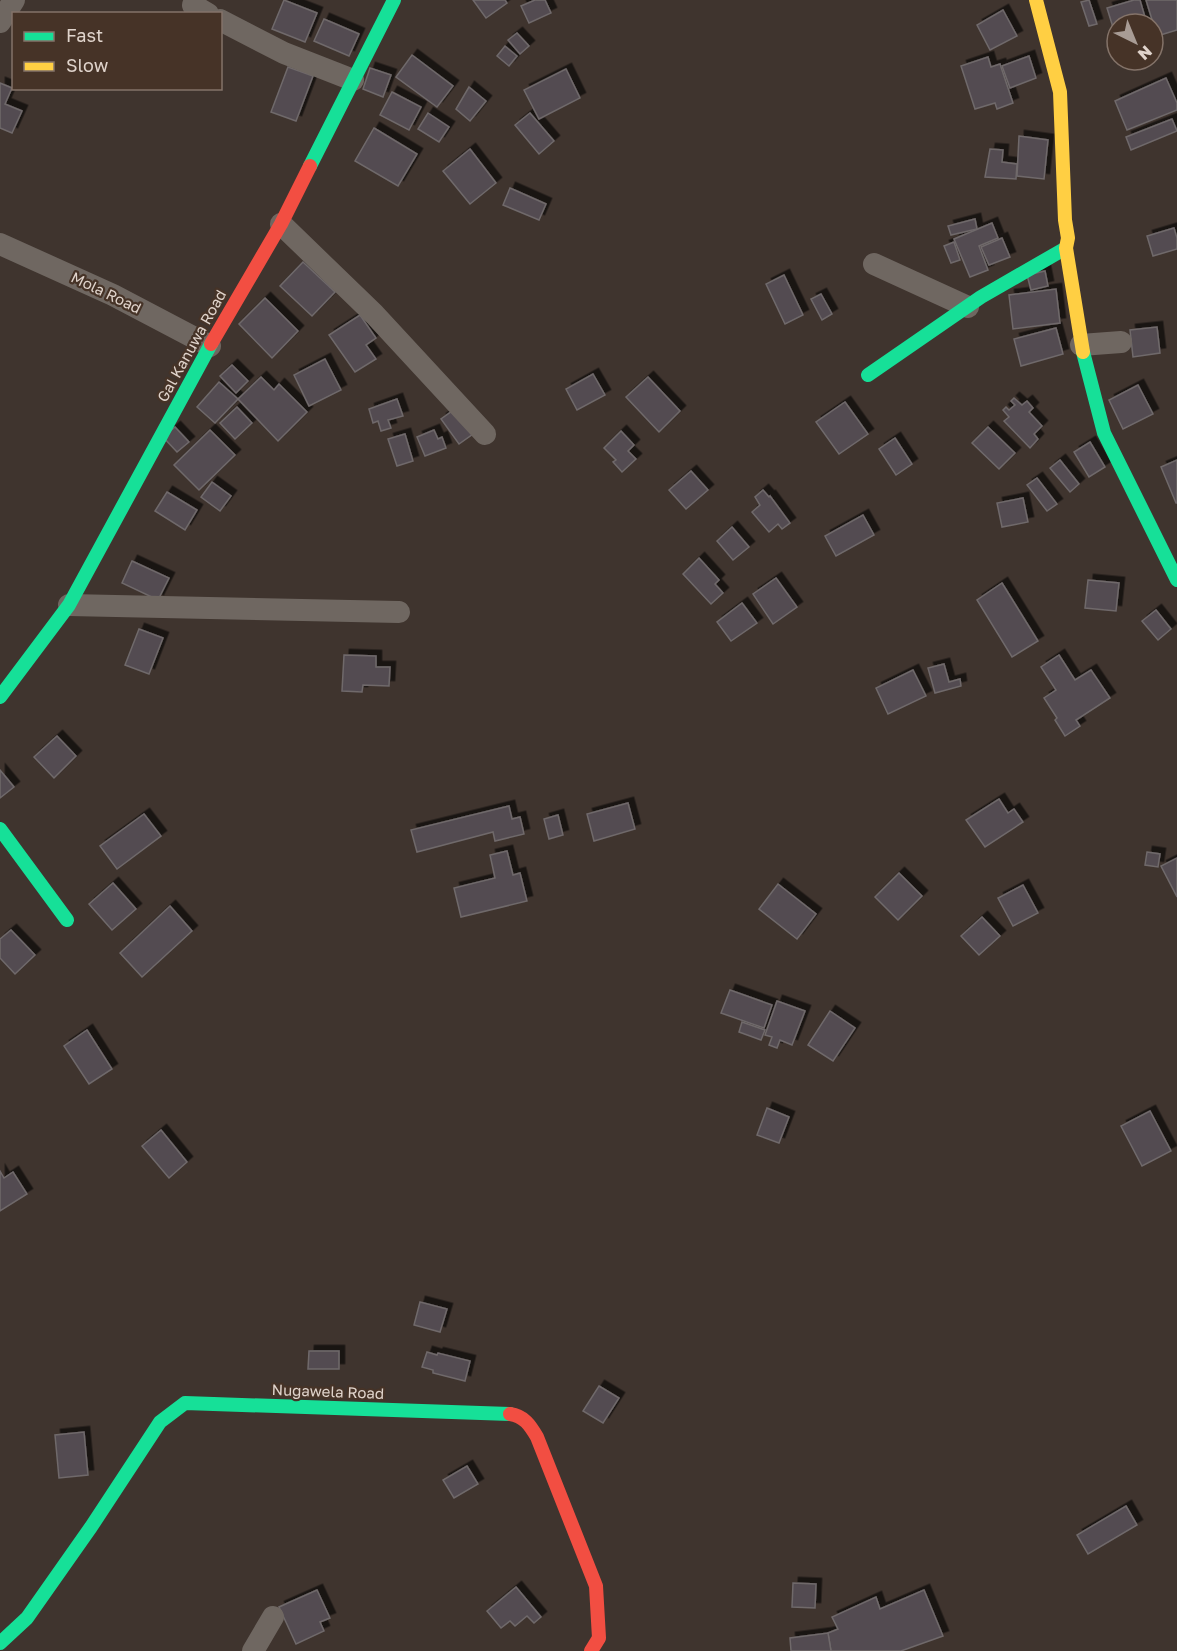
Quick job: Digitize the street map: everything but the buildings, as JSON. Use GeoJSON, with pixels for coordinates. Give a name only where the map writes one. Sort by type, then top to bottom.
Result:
{"type":"FeatureCollection","features":[{"type":"Feature","properties":{"kind":"street"},"geometry":{"type":"LineString","coordinates":[[0,22],[14,0]]}},
{"type":"Feature","properties":{"kind":"street","name":"Gal Kanuwa Road"},"geometry":{"type":"LineString","coordinates":[[0,697],[69,605],[210,346],[281,224],[394,0]]}},
{"type":"Feature","properties":{"kind":"street"},"geometry":{"type":"LineString","coordinates":[[1036,0],[1060,92],[1065,220],[1068,238],[1066,248],[1081,345],[1104,433],[1177,580]]}},
{"type":"Feature","properties":{"kind":"street"},"geometry":{"type":"LineString","coordinates":[[222,21],[284,53],[353,80]]}},
{"type":"Feature","properties":{"kind":"street"},"geometry":{"type":"LineString","coordinates":[[281,224],[374,314],[485,434]]}},
{"type":"Feature","properties":{"kind":"street","name":"Mola Road"},"geometry":{"type":"LineString","coordinates":[[0,244],[113,295],[210,346]]}},
{"type":"Feature","properties":{"kind":"street"},"geometry":{"type":"LineString","coordinates":[[868,375],[981,297],[1066,248]]}},
{"type":"Feature","properties":{"kind":"street"},"geometry":{"type":"LineString","coordinates":[[874,264],[968,307]]}},
{"type":"Feature","properties":{"kind":"street"},"geometry":{"type":"LineString","coordinates":[[1081,345],[1121,342]]}},
{"type":"Feature","properties":{"kind":"street"},"geometry":{"type":"LineString","coordinates":[[69,605],[399,612]]}},
{"type":"Feature","properties":{"kind":"street"},"geometry":{"type":"LineString","coordinates":[[0,829],[67,920]]}},
{"type":"Feature","properties":{"kind":"street","name":"Nugawela Road"},"geometry":{"type":"LineString","coordinates":[[0,1643],[27,1618],[160,1422],[185,1403],[514,1414],[529,1423],[554,1477],[596,1586],[599,1638],[591,1651]]}},
{"type":"Feature","properties":{"kind":"street"},"geometry":{"type":"LineString","coordinates":[[253,1651],[273,1617]]}},
{"type":"Feature","properties":{"kind":"traffic: fast"},"geometry":{"type":"LineString","coordinates":[[310,166],[394,0]]}},
{"type":"Feature","properties":{"kind":"traffic: fast"},"geometry":{"type":"LineString","coordinates":[[868,375],[981,297],[1066,248]]}},
{"type":"Feature","properties":{"kind":"traffic: fast"},"geometry":{"type":"LineString","coordinates":[[0,697],[69,605],[211,344]]}},
{"type":"Feature","properties":{"kind":"traffic: fast"},"geometry":{"type":"LineString","coordinates":[[1083,352],[1104,433],[1177,580]]}},
{"type":"Feature","properties":{"kind":"traffic: fast"},"geometry":{"type":"LineString","coordinates":[[0,829],[67,920]]}},
{"type":"Feature","properties":{"kind":"traffic: fast"},"geometry":{"type":"LineString","coordinates":[[0,1643],[27,1618],[91,1527],[160,1422],[185,1403],[510,1414]]}},
{"type":"Feature","properties":{"kind":"traffic: slow"},"geometry":{"type":"LineString","coordinates":[[1036,0],[1060,92],[1065,220],[1068,238],[1066,248],[1083,352]]}},
{"type":"Feature","properties":{"kind":"traffic: jam"},"geometry":{"type":"LineString","coordinates":[[211,344],[281,224],[310,166]]}},
{"type":"Feature","properties":{"kind":"traffic: jam"},"geometry":{"type":"LineString","coordinates":[[510,1414],[526,1422],[537,1437],[596,1586],[599,1638],[591,1651]]}}]}
